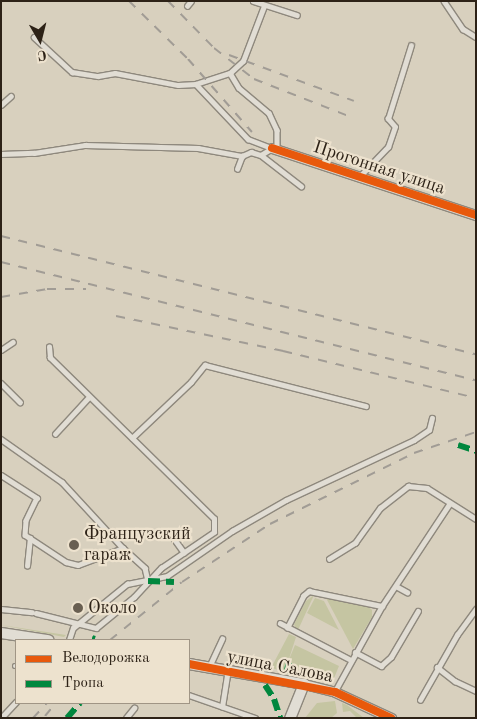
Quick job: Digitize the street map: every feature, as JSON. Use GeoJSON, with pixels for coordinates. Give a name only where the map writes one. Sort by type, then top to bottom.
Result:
{"type":"FeatureCollection","features":[{"type":"Feature","properties":{"kind":"street","name":"Прогонная улица"},"geometry":{"type":"LineString","coordinates":[[275,149],[389,191],[476,215]]}},
{"type":"Feature","properties":{"kind":"street"},"geometry":{"type":"LineString","coordinates":[[1,633],[41,639]]}},
{"type":"Feature","properties":{"kind":"street","name":"улица Салова"},"geometry":{"type":"LineString","coordinates":[[190,664],[304,684],[335,692],[391,718]]}},
{"type":"Feature","properties":{"kind":"street"},"geometry":{"type":"LineString","coordinates":[[290,718],[304,684]]}},
{"type":"Feature","properties":{"kind":"lane"},"geometry":{"type":"LineString","coordinates":[[253,1],[297,15]]}},
{"type":"Feature","properties":{"kind":"lane"},"geometry":{"type":"LineString","coordinates":[[444,1],[463,29],[476,37]]}},
{"type":"Feature","properties":{"kind":"lane"},"geometry":{"type":"LineString","coordinates":[[34,37],[72,72],[98,76],[115,73],[178,85],[196,84],[230,73],[239,67],[264,6]]}},
{"type":"Feature","properties":{"kind":"lane"},"geometry":{"type":"LineString","coordinates":[[363,180],[388,147],[395,127],[388,119],[410,45]]}},
{"type":"Feature","properties":{"kind":"lane"},"geometry":{"type":"LineString","coordinates":[[230,73],[240,88],[269,112],[277,130],[275,149]]}},
{"type":"Feature","properties":{"kind":"lane"},"geometry":{"type":"LineString","coordinates":[[196,84],[248,138],[275,149]]}},
{"type":"Feature","properties":{"kind":"lane"},"geometry":{"type":"LineString","coordinates":[[1,105],[11,96]]}},
{"type":"Feature","properties":{"kind":"lane"},"geometry":{"type":"LineString","coordinates":[[1,154],[34,154],[85,145],[198,148],[242,156],[252,152],[261,155],[302,186]]}},
{"type":"Feature","properties":{"kind":"lane"},"geometry":{"type":"LineString","coordinates":[[261,155],[275,149]]}},
{"type":"Feature","properties":{"kind":"lane"},"geometry":{"type":"LineString","coordinates":[[237,169],[242,156]]}},
{"type":"Feature","properties":{"kind":"lane"},"geometry":{"type":"LineString","coordinates":[[1,350],[13,342]]}},
{"type":"Feature","properties":{"kind":"lane"},"geometry":{"type":"LineString","coordinates":[[1,609],[34,613],[96,628],[134,597],[148,581],[184,552],[214,532],[214,519],[50,358],[49,347]]}},
{"type":"Feature","properties":{"kind":"lane"},"geometry":{"type":"LineString","coordinates":[[132,438],[191,382],[205,365],[366,406]]}},
{"type":"Feature","properties":{"kind":"lane"},"geometry":{"type":"LineString","coordinates":[[1,383],[20,402]]}},
{"type":"Feature","properties":{"kind":"lane"},"geometry":{"type":"LineString","coordinates":[[55,434],[89,397]]}},
{"type":"Feature","properties":{"kind":"lane"},"geometry":{"type":"LineString","coordinates":[[70,639],[77,624],[127,584],[167,576],[232,531],[253,522],[286,500],[414,440],[429,430],[432,418]]}},
{"type":"Feature","properties":{"kind":"lane"},"geometry":{"type":"LineString","coordinates":[[1,439],[62,482],[123,548],[145,568],[148,581]]}},
{"type":"Feature","properties":{"kind":"lane"},"geometry":{"type":"LineString","coordinates":[[1,475],[37,498],[26,521],[24,535],[66,562],[78,564],[123,548]]}},
{"type":"Feature","properties":{"kind":"lane"},"geometry":{"type":"LineString","coordinates":[[329,559],[354,543],[380,508],[400,489],[417,485],[476,518]]}},
{"type":"Feature","properties":{"kind":"lane"},"geometry":{"type":"LineString","coordinates":[[335,692],[355,652],[382,606],[450,503]]}},
{"type":"Feature","properties":{"kind":"lane"},"geometry":{"type":"LineString","coordinates":[[170,533],[184,552]]}},
{"type":"Feature","properties":{"kind":"lane"},"geometry":{"type":"LineString","coordinates":[[27,566],[30,538]]}},
{"type":"Feature","properties":{"kind":"lane"},"geometry":{"type":"LineString","coordinates":[[396,586],[407,592]]}},
{"type":"Feature","properties":{"kind":"lane"},"geometry":{"type":"LineString","coordinates":[[302,589],[307,594],[324,593],[382,606]]}},
{"type":"Feature","properties":{"kind":"lane"},"geometry":{"type":"LineString","coordinates":[[287,628],[307,594]]}},
{"type":"Feature","properties":{"kind":"lane"},"geometry":{"type":"LineString","coordinates":[[420,700],[438,666],[476,609]]}},
{"type":"Feature","properties":{"kind":"lane"},"geometry":{"type":"LineString","coordinates":[[355,652],[381,666],[391,657],[418,611]]}},
{"type":"Feature","properties":{"kind":"lane"},"geometry":{"type":"LineString","coordinates":[[280,623],[351,660]]}},
{"type":"Feature","properties":{"kind":"lane"},"geometry":{"type":"LineString","coordinates":[[209,668],[222,639]]}},
{"type":"Feature","properties":{"kind":"lane"},"geometry":{"type":"LineString","coordinates":[[438,666],[455,681],[476,691]]}},
{"type":"Feature","properties":{"kind":"lane"},"geometry":{"type":"LineString","coordinates":[[222,707],[228,671]]}},
{"type":"Feature","properties":{"kind":"lane"},"geometry":{"type":"LineString","coordinates":[[190,695],[255,718]]}},
{"type":"Feature","properties":{"kind":"lane"},"geometry":{"type":"LineString","coordinates":[[1,718],[15,703]]}},
{"type":"Feature","properties":{"kind":"lane"},"geometry":{"type":"LineString","coordinates":[[126,718],[134,708]]}},
{"type":"Feature","properties":{"kind":"green space"},"geometry":{"type":"Polygon","coordinates":[[[314,595],[298,630],[294,624],[306,601],[314,595]]]}},
{"type":"Feature","properties":{"kind":"green space"},"geometry":{"type":"Polygon","coordinates":[[[315,598],[324,601],[339,630],[307,613],[315,598]]]}},
{"type":"Feature","properties":{"kind":"green space"},"geometry":{"type":"Polygon","coordinates":[[[326,598],[367,605],[372,610],[372,617],[353,649],[326,598]]]}},
{"type":"Feature","properties":{"kind":"green space"},"geometry":{"type":"Polygon","coordinates":[[[1,625],[66,635],[64,637],[1,625]]]}},
{"type":"Feature","properties":{"kind":"green space"},"geometry":{"type":"Polygon","coordinates":[[[289,634],[296,637],[288,662],[295,645],[339,666],[332,683],[271,668],[289,634]]]}},
{"type":"Feature","properties":{"kind":"green space"},"geometry":{"type":"Polygon","coordinates":[[[335,701],[337,713],[331,718],[305,718],[317,703],[335,701]]]}},
{"type":"Feature","properties":{"kind":"green space"},"geometry":{"type":"Polygon","coordinates":[[[342,703],[364,718],[357,718],[350,711],[343,712],[342,703]]]}},
{"type":"Feature","properties":{"kind":"railway"},"geometry":{"type":"LineString","coordinates":[[129,1],[188,59],[252,132]]}},
{"type":"Feature","properties":{"kind":"railway"},"geometry":{"type":"LineString","coordinates":[[168,1],[214,48],[254,79],[346,115]]}},
{"type":"Feature","properties":{"kind":"railway"},"geometry":{"type":"LineString","coordinates":[[229,55],[354,101]]}},
{"type":"Feature","properties":{"kind":"railway"},"geometry":{"type":"LineString","coordinates":[[1,236],[476,354]]}},
{"type":"Feature","properties":{"kind":"railway"},"geometry":{"type":"LineString","coordinates":[[1,262],[476,380]]}},
{"type":"Feature","properties":{"kind":"railway"},"geometry":{"type":"LineString","coordinates":[[1,297],[47,289],[86,289]]}},
{"type":"Feature","properties":{"kind":"railway"},"geometry":{"type":"LineString","coordinates":[[116,316],[283,351],[476,398]]}},
{"type":"Feature","properties":{"kind":"railway"},"geometry":{"type":"LineString","coordinates":[[111,639],[182,582],[270,524],[414,453],[476,432]]}},
{"type":"Feature","properties":{"kind":"railway"},"geometry":{"type":"LineString","coordinates":[[33,718],[46,704]]}},
{"type":"Feature","properties":{"kind":"railway"},"geometry":{"type":"LineString","coordinates":[[45,716],[55,704]]}},
{"type":"Feature","properties":{"kind":"marked path"},"geometry":{"type":"LineString","coordinates":[[458,445],[476,451]]}},
{"type":"Feature","properties":{"kind":"marked path"},"geometry":{"type":"LineString","coordinates":[[148,581],[174,582]]}},
{"type":"Feature","properties":{"kind":"marked path"},"geometry":{"type":"LineString","coordinates":[[286,674],[289,662]]}},
{"type":"Feature","properties":{"kind":"marked path"},"geometry":{"type":"LineString","coordinates":[[265,685],[274,699],[280,718]]}},
{"type":"Feature","properties":{"kind":"marked path"},"geometry":{"type":"LineString","coordinates":[[67,718],[79,704]]}},
{"type":"Feature","properties":{"kind":"cycle path"},"geometry":{"type":"LineString","coordinates":[[272,148],[476,215]]}},
{"type":"Feature","properties":{"kind":"cycle path"},"geometry":{"type":"LineString","coordinates":[[190,664],[335,692],[391,718]]}},
{"type":"Feature","properties":{"kind":"place","name":"Французский гараж"},"geometry":{"type":"Point","coordinates":[74,545]}},
{"type":"Feature","properties":{"kind":"place","name":"Около"},"geometry":{"type":"Point","coordinates":[78,608]}}]}
